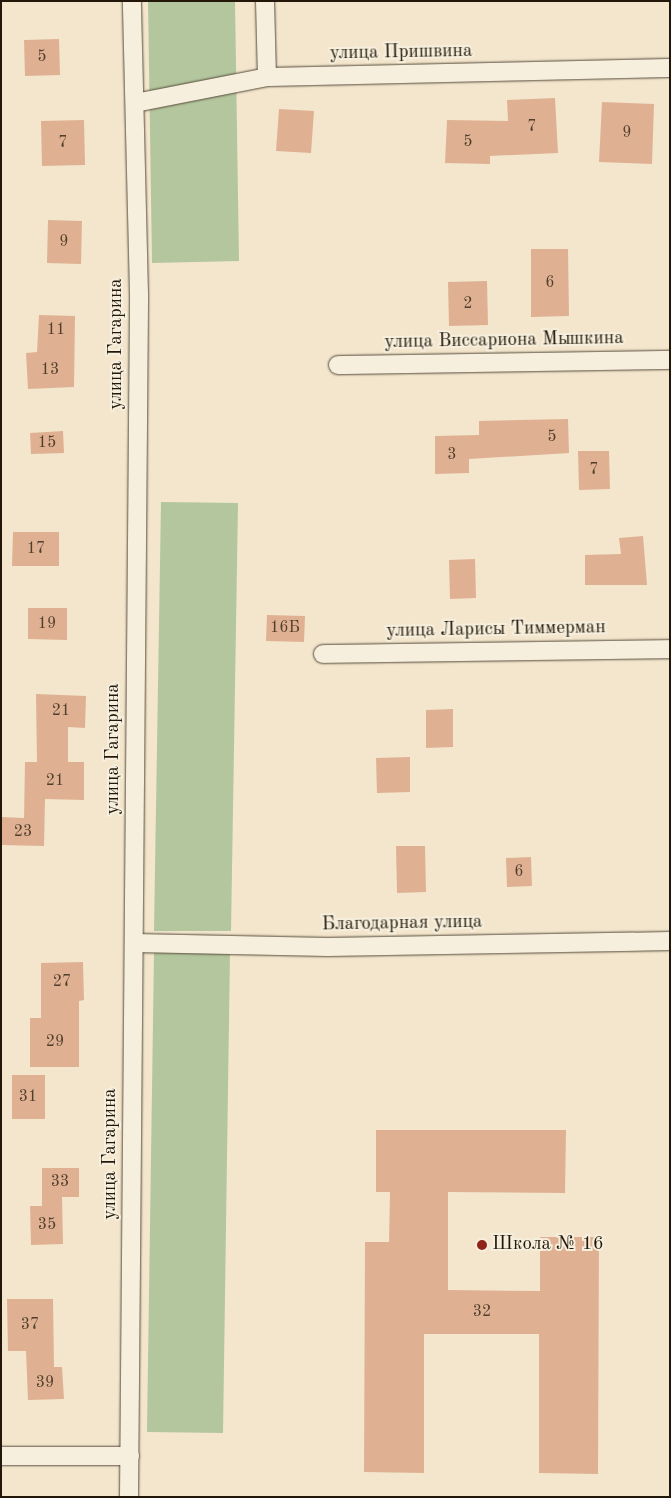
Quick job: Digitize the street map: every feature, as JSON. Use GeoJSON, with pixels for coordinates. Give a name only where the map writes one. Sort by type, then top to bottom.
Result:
{"type":"FeatureCollection","features":[{"type":"Feature","properties":{"kind":"street","name":"улица Гагарина"},"geometry":{"type":"LineString","coordinates":[[129,1497],[139,304],[132,1]]}},
{"type":"Feature","properties":{"kind":"street"},"geometry":{"type":"LineString","coordinates":[[265,1],[267,77]]}},
{"type":"Feature","properties":{"kind":"street","name":"улица Пришвина"},"geometry":{"type":"LineString","coordinates":[[135,103],[267,77],[670,68]]}},
{"type":"Feature","properties":{"kind":"street","name":"улица Виссариона Мышкина"},"geometry":{"type":"LineString","coordinates":[[338,365],[670,360]]}},
{"type":"Feature","properties":{"kind":"street","name":"улица Ларисы Тиммерман"},"geometry":{"type":"LineString","coordinates":[[323,654],[670,649]]}},
{"type":"Feature","properties":{"kind":"street","name":"Благодарная улица"},"geometry":{"type":"LineString","coordinates":[[134,942],[328,947],[670,941]]}},
{"type":"Feature","properties":{"kind":"street"},"geometry":{"type":"LineString","coordinates":[[1,1456],[130,1456]]}},
{"type":"Feature","properties":{"kind":"green space"},"geometry":{"type":"Polygon","coordinates":[[[148,1],[235,1],[239,261],[152,263],[148,1]]]}},
{"type":"Feature","properties":{"kind":"green space"},"geometry":{"type":"Polygon","coordinates":[[[161,502],[238,503],[231,931],[154,931],[161,502]]]}},
{"type":"Feature","properties":{"kind":"green space"},"geometry":{"type":"Polygon","coordinates":[[[154,952],[230,952],[223,1433],[147,1432],[154,952]]]}},
{"type":"Feature","properties":{"kind":"building"},"geometry":{"type":"Polygon","coordinates":[[[59,39],[60,75],[25,76],[24,40],[59,39]]]}},
{"type":"Feature","properties":{"kind":"building"},"geometry":{"type":"Polygon","coordinates":[[[555,98],[558,153],[490,156],[490,164],[445,163],[447,120],[508,121],[507,100],[555,98]]]}},
{"type":"Feature","properties":{"kind":"building"},"geometry":{"type":"Polygon","coordinates":[[[602,102],[654,104],[652,164],[599,162],[602,102]]]}},
{"type":"Feature","properties":{"kind":"building"},"geometry":{"type":"Polygon","coordinates":[[[279,109],[314,111],[311,153],[276,151],[279,109]]]}},
{"type":"Feature","properties":{"kind":"building"},"geometry":{"type":"Polygon","coordinates":[[[84,120],[85,165],[42,166],[41,121],[84,120]]]}},
{"type":"Feature","properties":{"kind":"building"},"geometry":{"type":"Polygon","coordinates":[[[48,220],[82,221],[81,264],[47,263],[48,220]]]}},
{"type":"Feature","properties":{"kind":"building"},"geometry":{"type":"Polygon","coordinates":[[[531,249],[568,249],[569,316],[531,317],[531,249]]]}},
{"type":"Feature","properties":{"kind":"building"},"geometry":{"type":"Polygon","coordinates":[[[487,281],[488,325],[449,326],[448,282],[487,281]]]}},
{"type":"Feature","properties":{"kind":"building"},"geometry":{"type":"Polygon","coordinates":[[[39,315],[75,316],[74,387],[28,389],[26,353],[37,352],[39,315]]]}},
{"type":"Feature","properties":{"kind":"building"},"geometry":{"type":"Polygon","coordinates":[[[568,419],[569,453],[469,459],[469,473],[435,474],[435,436],[479,435],[479,421],[568,419]]]}},
{"type":"Feature","properties":{"kind":"building"},"geometry":{"type":"Polygon","coordinates":[[[63,431],[64,453],[31,454],[30,433],[63,431]]]}},
{"type":"Feature","properties":{"kind":"building"},"geometry":{"type":"Polygon","coordinates":[[[578,451],[609,451],[610,489],[579,490],[578,451]]]}},
{"type":"Feature","properties":{"kind":"building"},"geometry":{"type":"Polygon","coordinates":[[[13,532],[59,532],[59,566],[12,566],[13,532]]]}},
{"type":"Feature","properties":{"kind":"building"},"geometry":{"type":"Polygon","coordinates":[[[643,536],[647,585],[585,585],[585,555],[621,554],[619,538],[643,536]]]}},
{"type":"Feature","properties":{"kind":"building"},"geometry":{"type":"Polygon","coordinates":[[[475,559],[476,598],[450,599],[449,560],[475,559]]]}},
{"type":"Feature","properties":{"kind":"building"},"geometry":{"type":"Polygon","coordinates":[[[28,608],[67,608],[67,640],[28,639],[28,608]]]}},
{"type":"Feature","properties":{"kind":"building"},"geometry":{"type":"Polygon","coordinates":[[[267,615],[305,616],[304,642],[266,641],[267,615]]]}},
{"type":"Feature","properties":{"kind":"building"},"geometry":{"type":"Polygon","coordinates":[[[36,694],[86,696],[85,728],[68,727],[68,762],[84,762],[84,800],[45,799],[44,846],[1,845],[1,817],[24,818],[25,762],[37,762],[36,694]]]}},
{"type":"Feature","properties":{"kind":"building"},"geometry":{"type":"Polygon","coordinates":[[[453,709],[453,747],[426,748],[426,710],[453,709]]]}},
{"type":"Feature","properties":{"kind":"building"},"geometry":{"type":"Polygon","coordinates":[[[410,757],[410,792],[377,793],[376,758],[410,757]]]}},
{"type":"Feature","properties":{"kind":"building"},"geometry":{"type":"Polygon","coordinates":[[[396,846],[425,846],[426,892],[397,893],[396,846]]]}},
{"type":"Feature","properties":{"kind":"building"},"geometry":{"type":"Polygon","coordinates":[[[531,857],[532,886],[507,887],[506,858],[531,857]]]}},
{"type":"Feature","properties":{"kind":"building"},"geometry":{"type":"Polygon","coordinates":[[[83,962],[84,1000],[79,1001],[79,1067],[30,1067],[30,1018],[41,1018],[41,963],[83,962]]]}},
{"type":"Feature","properties":{"kind":"building"},"geometry":{"type":"Polygon","coordinates":[[[12,1075],[45,1075],[45,1119],[12,1119],[12,1075]]]}},
{"type":"Feature","properties":{"kind":"building"},"geometry":{"type":"Polygon","coordinates":[[[376,1130],[566,1130],[565,1193],[448,1192],[448,1290],[540,1291],[540,1237],[599,1237],[598,1474],[539,1473],[539,1334],[424,1334],[424,1473],[364,1472],[365,1242],[389,1242],[390,1192],[376,1192],[376,1130]]]}},
{"type":"Feature","properties":{"kind":"building"},"geometry":{"type":"Polygon","coordinates":[[[42,1168],[79,1168],[79,1197],[62,1197],[63,1244],[31,1245],[30,1206],[42,1206],[42,1168]]]}},
{"type":"Feature","properties":{"kind":"building"},"geometry":{"type":"Polygon","coordinates":[[[7,1299],[53,1299],[54,1367],[62,1367],[64,1399],[28,1400],[26,1351],[8,1351],[7,1299]]]}},
{"type":"Feature","properties":{"kind":"place","name":"Школа № 16"},"geometry":{"type":"Point","coordinates":[482,1245]}}]}
